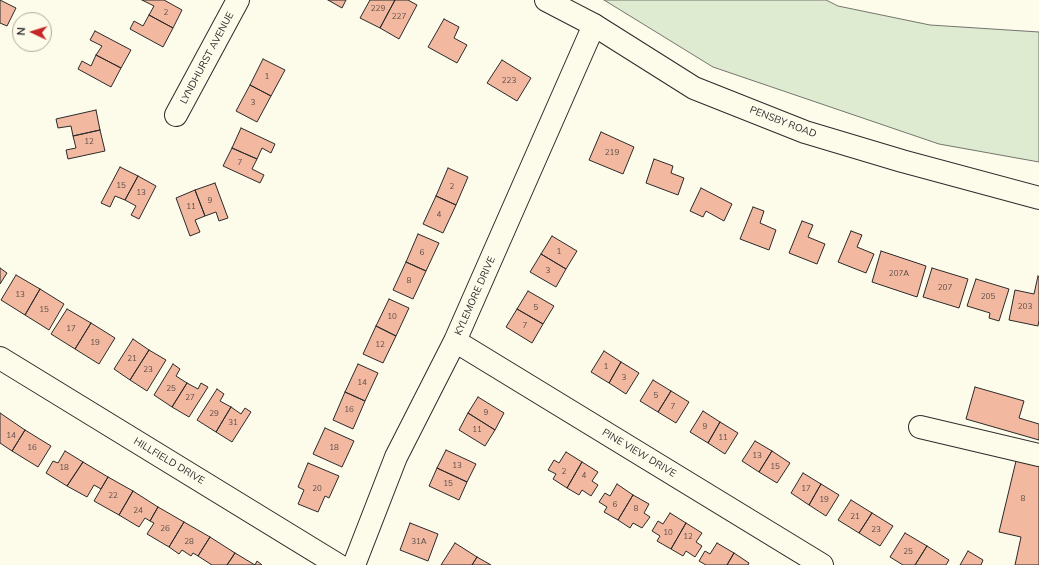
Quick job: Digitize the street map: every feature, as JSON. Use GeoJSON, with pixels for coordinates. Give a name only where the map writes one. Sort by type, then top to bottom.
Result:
{"type":"FeatureCollection","features":[{"type":"Feature","properties":{"kind":"street","name":"LYNDHURST AVENUE"},"geometry":{"type":"LineString","coordinates":[[176,115],[238,0]]}},
{"type":"Feature","properties":{"kind":"street","name":"PENSBY ROAD"},"geometry":{"type":"LineString","coordinates":[[546,0],[594,25],[694,88],[805,132],[902,161],[1039,198]]}},
{"type":"Feature","properties":{"kind":"street","name":"KYLEMORE DRIVE"},"geometry":{"type":"LineString","coordinates":[[354,565],[396,457],[456,341],[594,25]]}},
{"type":"Feature","properties":{"kind":"street","name":"PINE VIEW DRIVE"},"geometry":{"type":"LineString","coordinates":[[456,341],[822,565]]}},
{"type":"Feature","properties":{"kind":"street","name":"HILLFIELD DRIVE"},"geometry":{"type":"LineString","coordinates":[[0,358],[338,565]]}},
{"type":"Feature","properties":{"kind":"street"},"geometry":{"type":"LineString","coordinates":[[920,427],[1039,455]]}},
{"type":"Feature","properties":{"kind":"green space"},"geometry":{"type":"Polygon","coordinates":[[[604,0],[826,0],[838,6],[930,25],[1039,32],[1039,162],[939,144],[713,67],[604,0]]]}},
{"type":"Feature","properties":{"kind":"building"},"geometry":{"type":"Polygon","coordinates":[[[0,0],[16,8],[14,12],[12,12],[12,16],[7,26],[0,23],[0,0]]]}},
{"type":"Feature","properties":{"kind":"building"},"geometry":{"type":"Polygon","coordinates":[[[142,0],[164,0],[182,10],[173,28],[149,15],[154,6],[142,0]]]}},
{"type":"Feature","properties":{"kind":"building"},"geometry":{"type":"Polygon","coordinates":[[[328,0],[346,0],[342,8],[328,0]]]}},
{"type":"Feature","properties":{"kind":"building"},"geometry":{"type":"Polygon","coordinates":[[[370,0],[395,0],[380,28],[360,18],[370,0]]]}},
{"type":"Feature","properties":{"kind":"building"},"geometry":{"type":"Polygon","coordinates":[[[395,0],[408,0],[417,5],[399,39],[380,28],[395,0]]]}},
{"type":"Feature","properties":{"kind":"building"},"geometry":{"type":"Polygon","coordinates":[[[149,15],[173,28],[163,47],[130,29],[134,21],[143,26],[149,15]]]}},
{"type":"Feature","properties":{"kind":"building"},"geometry":{"type":"Polygon","coordinates":[[[444,19],[459,27],[454,38],[467,45],[457,63],[428,47],[444,19]]]}},
{"type":"Feature","properties":{"kind":"building"},"geometry":{"type":"Polygon","coordinates":[[[95,31],[131,50],[121,68],[96,55],[102,46],[90,40],[95,31]]]}},
{"type":"Feature","properties":{"kind":"building"},"geometry":{"type":"Polygon","coordinates":[[[96,55],[121,68],[111,87],[78,69],[82,61],[91,66],[96,55]]]}},
{"type":"Feature","properties":{"kind":"building"},"geometry":{"type":"Polygon","coordinates":[[[263,59],[285,70],[271,96],[250,85],[263,59]]]}},
{"type":"Feature","properties":{"kind":"building"},"geometry":{"type":"Polygon","coordinates":[[[502,60],[531,78],[517,101],[487,83],[502,60]]]}},
{"type":"Feature","properties":{"kind":"building"},"geometry":{"type":"Polygon","coordinates":[[[250,85],[271,96],[257,122],[236,111],[250,85]]]}},
{"type":"Feature","properties":{"kind":"building"},"geometry":{"type":"Polygon","coordinates":[[[96,110],[100,130],[73,136],[71,126],[58,128],[56,119],[96,110]]]}},
{"type":"Feature","properties":{"kind":"building"},"geometry":{"type":"Polygon","coordinates":[[[241,128],[275,144],[271,153],[262,148],[257,159],[232,148],[241,128]]]}},
{"type":"Feature","properties":{"kind":"building"},"geometry":{"type":"Polygon","coordinates":[[[100,130],[105,151],[68,159],[66,150],[76,148],[73,136],[100,130]]]}},
{"type":"Feature","properties":{"kind":"building"},"geometry":{"type":"Polygon","coordinates":[[[601,132],[634,147],[623,174],[589,160],[601,132]]]}},
{"type":"Feature","properties":{"kind":"building"},"geometry":{"type":"Polygon","coordinates":[[[232,148],[257,159],[252,169],[264,175],[260,183],[223,166],[232,148]]]}},
{"type":"Feature","properties":{"kind":"building"},"geometry":{"type":"Polygon","coordinates":[[[654,159],[673,166],[671,173],[684,178],[678,195],[646,183],[654,159]]]}},
{"type":"Feature","properties":{"kind":"building"},"geometry":{"type":"Polygon","coordinates":[[[120,167],[138,176],[125,200],[115,196],[110,207],[101,203],[120,167]]]}},
{"type":"Feature","properties":{"kind":"building"},"geometry":{"type":"Polygon","coordinates":[[[448,168],[468,177],[456,205],[436,196],[448,168]]]}},
{"type":"Feature","properties":{"kind":"building"},"geometry":{"type":"Polygon","coordinates":[[[138,176],[156,186],[139,219],[131,215],[136,206],[125,200],[138,176]]]}},
{"type":"Feature","properties":{"kind":"building"},"geometry":{"type":"Polygon","coordinates":[[[215,183],[228,218],[219,221],[216,212],[205,216],[195,190],[215,183]]]}},
{"type":"Feature","properties":{"kind":"building"},"geometry":{"type":"Polygon","coordinates":[[[701,188],[732,204],[724,221],[706,211],[703,217],[690,211],[701,188]]]}},
{"type":"Feature","properties":{"kind":"building"},"geometry":{"type":"Polygon","coordinates":[[[195,190],[205,216],[195,220],[200,232],[190,236],[176,198],[195,190]]]}},
{"type":"Feature","properties":{"kind":"building"},"geometry":{"type":"Polygon","coordinates":[[[436,196],[456,205],[443,233],[423,224],[436,196]]]}},
{"type":"Feature","properties":{"kind":"building"},"geometry":{"type":"Polygon","coordinates":[[[753,207],[764,211],[760,223],[776,230],[769,250],[740,239],[753,207]]]}},
{"type":"Feature","properties":{"kind":"building"},"geometry":{"type":"Polygon","coordinates":[[[802,221],[813,225],[808,237],[825,244],[817,264],[789,253],[802,221]]]}},
{"type":"Feature","properties":{"kind":"building"},"geometry":{"type":"Polygon","coordinates":[[[851,231],[862,235],[857,247],[874,254],[866,273],[838,262],[851,231]]]}},
{"type":"Feature","properties":{"kind":"building"},"geometry":{"type":"Polygon","coordinates":[[[418,234],[439,243],[426,271],[406,262],[418,234]]]}},
{"type":"Feature","properties":{"kind":"building"},"geometry":{"type":"Polygon","coordinates":[[[552,236],[577,251],[566,269],[541,254],[552,236]]]}},
{"type":"Feature","properties":{"kind":"building"},"geometry":{"type":"Polygon","coordinates":[[[881,251],[926,266],[917,297],[872,282],[881,251]]]}},
{"type":"Feature","properties":{"kind":"building"},"geometry":{"type":"Polygon","coordinates":[[[541,254],[566,269],[556,287],[530,272],[541,254]]]}},
{"type":"Feature","properties":{"kind":"building"},"geometry":{"type":"Polygon","coordinates":[[[406,262],[426,271],[413,299],[393,290],[406,262]]]}},
{"type":"Feature","properties":{"kind":"building"},"geometry":{"type":"Polygon","coordinates":[[[0,268],[7,273],[0,284],[0,268]]]}},
{"type":"Feature","properties":{"kind":"building"},"geometry":{"type":"Polygon","coordinates":[[[932,268],[968,279],[959,308],[923,297],[932,268]]]}},
{"type":"Feature","properties":{"kind":"building"},"geometry":{"type":"Polygon","coordinates":[[[16,275],[40,289],[25,315],[1,300],[16,275]]]}},
{"type":"Feature","properties":{"kind":"building"},"geometry":{"type":"Polygon","coordinates":[[[1038,276],[1038,326],[1009,320],[1015,290],[1034,294],[1038,276]]]}},
{"type":"Feature","properties":{"kind":"building"},"geometry":{"type":"Polygon","coordinates":[[[976,279],[1009,289],[999,321],[989,318],[990,313],[967,306],[976,279]]]}},
{"type":"Feature","properties":{"kind":"building"},"geometry":{"type":"Polygon","coordinates":[[[40,289],[64,304],[49,330],[25,315],[40,289]]]}},
{"type":"Feature","properties":{"kind":"building"},"geometry":{"type":"Polygon","coordinates":[[[528,291],[554,306],[543,324],[517,309],[528,291]]]}},
{"type":"Feature","properties":{"kind":"building"},"geometry":{"type":"Polygon","coordinates":[[[389,299],[409,308],[396,336],[376,326],[389,299]]]}},
{"type":"Feature","properties":{"kind":"building"},"geometry":{"type":"Polygon","coordinates":[[[67,309],[91,323],[75,349],[51,334],[67,309]]]}},
{"type":"Feature","properties":{"kind":"building"},"geometry":{"type":"Polygon","coordinates":[[[517,309],[543,324],[532,343],[506,327],[517,309]]]}},
{"type":"Feature","properties":{"kind":"building"},"geometry":{"type":"Polygon","coordinates":[[[91,323],[115,338],[99,364],[75,349],[91,323]]]}},
{"type":"Feature","properties":{"kind":"building"},"geometry":{"type":"Polygon","coordinates":[[[376,326],[396,336],[383,363],[363,354],[376,326]]]}},
{"type":"Feature","properties":{"kind":"building"},"geometry":{"type":"Polygon","coordinates":[[[133,339],[149,350],[130,380],[114,369],[133,339]]]}},
{"type":"Feature","properties":{"kind":"building"},"geometry":{"type":"Polygon","coordinates":[[[149,350],[166,360],[147,391],[130,380],[149,350]]]}},
{"type":"Feature","properties":{"kind":"building"},"geometry":{"type":"Polygon","coordinates":[[[604,351],[621,362],[609,383],[591,372],[604,351]]]}},
{"type":"Feature","properties":{"kind":"building"},"geometry":{"type":"Polygon","coordinates":[[[621,362],[639,373],[626,394],[609,383],[621,362]]]}},
{"type":"Feature","properties":{"kind":"building"},"geometry":{"type":"Polygon","coordinates":[[[173,364],[180,369],[176,376],[187,383],[172,407],[154,395],[173,364]]]}},
{"type":"Feature","properties":{"kind":"building"},"geometry":{"type":"Polygon","coordinates":[[[358,364],[378,373],[365,401],[345,392],[358,364]]]}},
{"type":"Feature","properties":{"kind":"building"},"geometry":{"type":"Polygon","coordinates":[[[653,380],[671,391],[658,412],[640,401],[653,380]]]}},
{"type":"Feature","properties":{"kind":"building"},"geometry":{"type":"Polygon","coordinates":[[[187,383],[198,389],[201,383],[208,387],[189,417],[172,407],[187,383]]]}},
{"type":"Feature","properties":{"kind":"building"},"geometry":{"type":"Polygon","coordinates":[[[975,387],[1024,401],[1019,418],[1039,424],[1039,440],[966,419],[975,387]]]}},
{"type":"Feature","properties":{"kind":"building"},"geometry":{"type":"Polygon","coordinates":[[[217,389],[224,394],[220,401],[231,407],[216,432],[197,420],[217,389]]]}},
{"type":"Feature","properties":{"kind":"building"},"geometry":{"type":"Polygon","coordinates":[[[671,391],[689,402],[676,423],[658,412],[671,391]]]}},
{"type":"Feature","properties":{"kind":"building"},"geometry":{"type":"Polygon","coordinates":[[[345,392],[365,401],[353,429],[333,420],[345,392]]]}},
{"type":"Feature","properties":{"kind":"building"},"geometry":{"type":"Polygon","coordinates":[[[478,397],[504,413],[495,430],[468,413],[478,397]]]}},
{"type":"Feature","properties":{"kind":"building"},"geometry":{"type":"Polygon","coordinates":[[[231,407],[241,414],[245,408],[251,412],[232,442],[216,432],[231,407]]]}},
{"type":"Feature","properties":{"kind":"building"},"geometry":{"type":"Polygon","coordinates":[[[703,411],[720,422],[708,443],[690,432],[703,411]]]}},
{"type":"Feature","properties":{"kind":"building"},"geometry":{"type":"Polygon","coordinates":[[[0,413],[25,430],[12,451],[0,443],[0,413]]]}},
{"type":"Feature","properties":{"kind":"building"},"geometry":{"type":"Polygon","coordinates":[[[468,413],[495,430],[485,446],[459,430],[468,413]]]}},
{"type":"Feature","properties":{"kind":"building"},"geometry":{"type":"Polygon","coordinates":[[[720,422],[738,433],[725,454],[708,443],[720,422]]]}},
{"type":"Feature","properties":{"kind":"building"},"geometry":{"type":"Polygon","coordinates":[[[325,428],[354,441],[342,467],[313,454],[325,428]]]}},
{"type":"Feature","properties":{"kind":"building"},"geometry":{"type":"Polygon","coordinates":[[[25,430],[51,446],[38,467],[12,451],[25,430]]]}},
{"type":"Feature","properties":{"kind":"building"},"geometry":{"type":"Polygon","coordinates":[[[755,441],[772,451],[759,472],[742,461],[755,441]]]}},
{"type":"Feature","properties":{"kind":"building"},"geometry":{"type":"Polygon","coordinates":[[[446,450],[476,464],[467,482],[437,468],[446,450]]]}},
{"type":"Feature","properties":{"kind":"building"},"geometry":{"type":"Polygon","coordinates":[[[65,451],[83,462],[67,486],[46,473],[53,461],[58,463],[65,451]]]}},
{"type":"Feature","properties":{"kind":"building"},"geometry":{"type":"Polygon","coordinates":[[[772,451],[790,463],[777,483],[759,472],[772,451]]]}},
{"type":"Feature","properties":{"kind":"building"},"geometry":{"type":"Polygon","coordinates":[[[566,452],[582,462],[567,488],[553,479],[556,474],[548,470],[554,460],[559,463],[566,452]]]}},
{"type":"Feature","properties":{"kind":"building"},"geometry":{"type":"Polygon","coordinates":[[[1016,461],[1039,466],[1039,565],[1015,565],[1021,537],[999,532],[1016,461]]]}},
{"type":"Feature","properties":{"kind":"building"},"geometry":{"type":"Polygon","coordinates":[[[83,462],[108,477],[101,489],[94,485],[87,497],[67,486],[83,462]]]}},
{"type":"Feature","properties":{"kind":"building"},"geometry":{"type":"Polygon","coordinates":[[[582,462],[598,472],[592,481],[598,485],[591,496],[582,490],[579,495],[567,488],[582,462]]]}},
{"type":"Feature","properties":{"kind":"building"},"geometry":{"type":"Polygon","coordinates":[[[308,463],[339,476],[329,498],[325,496],[318,512],[298,504],[304,490],[298,487],[308,463]]]}},
{"type":"Feature","properties":{"kind":"building"},"geometry":{"type":"Polygon","coordinates":[[[437,468],[467,482],[459,500],[429,486],[437,468]]]}},
{"type":"Feature","properties":{"kind":"building"},"geometry":{"type":"Polygon","coordinates":[[[803,473],[821,484],[809,505],[791,493],[803,473]]]}},
{"type":"Feature","properties":{"kind":"building"},"geometry":{"type":"Polygon","coordinates":[[[108,477],[133,491],[119,515],[94,501],[108,477]]]}},
{"type":"Feature","properties":{"kind":"building"},"geometry":{"type":"Polygon","coordinates":[[[617,484],[633,495],[618,520],[604,512],[607,507],[599,502],[605,493],[610,496],[617,484]]]}},
{"type":"Feature","properties":{"kind":"building"},"geometry":{"type":"Polygon","coordinates":[[[821,484],[839,495],[826,516],[809,505],[821,484]]]}},
{"type":"Feature","properties":{"kind":"building"},"geometry":{"type":"Polygon","coordinates":[[[133,491],[158,507],[150,521],[145,518],[139,527],[119,515],[133,491]]]}},
{"type":"Feature","properties":{"kind":"building"},"geometry":{"type":"Polygon","coordinates":[[[633,495],[649,504],[644,513],[650,517],[642,528],[633,523],[630,528],[618,520],[633,495]]]}},
{"type":"Feature","properties":{"kind":"building"},"geometry":{"type":"Polygon","coordinates":[[[851,500],[872,513],[859,533],[838,520],[851,500]]]}},
{"type":"Feature","properties":{"kind":"building"},"geometry":{"type":"Polygon","coordinates":[[[158,507],[184,522],[169,547],[147,534],[154,523],[150,521],[158,507]]]}},
{"type":"Feature","properties":{"kind":"building"},"geometry":{"type":"Polygon","coordinates":[[[670,513],[686,523],[671,549],[657,541],[660,536],[652,531],[658,521],[663,524],[670,513]]]}},
{"type":"Feature","properties":{"kind":"building"},"geometry":{"type":"Polygon","coordinates":[[[872,513],[893,526],[880,546],[859,533],[872,513]]]}},
{"type":"Feature","properties":{"kind":"building"},"geometry":{"type":"Polygon","coordinates":[[[184,522],[210,537],[198,556],[193,553],[191,556],[182,550],[179,554],[169,547],[184,522]]]}},
{"type":"Feature","properties":{"kind":"building"},"geometry":{"type":"Polygon","coordinates":[[[410,523],[438,534],[428,561],[400,550],[410,523]]]}},
{"type":"Feature","properties":{"kind":"building"},"geometry":{"type":"Polygon","coordinates":[[[686,523],[702,533],[696,542],[702,546],[695,557],[686,551],[683,556],[671,549],[686,523]]]}},
{"type":"Feature","properties":{"kind":"building"},"geometry":{"type":"Polygon","coordinates":[[[905,533],[927,546],[915,565],[903,565],[890,557],[905,533]]]}},
{"type":"Feature","properties":{"kind":"building"},"geometry":{"type":"Polygon","coordinates":[[[210,537],[235,553],[227,565],[212,565],[198,556],[210,537]]]}},
{"type":"Feature","properties":{"kind":"building"},"geometry":{"type":"Polygon","coordinates":[[[455,543],[477,557],[472,565],[441,565],[455,543]]]}},
{"type":"Feature","properties":{"kind":"building"},"geometry":{"type":"Polygon","coordinates":[[[717,543],[734,553],[727,565],[706,565],[699,561],[705,551],[710,554],[717,543]]]}},
{"type":"Feature","properties":{"kind":"building"},"geometry":{"type":"Polygon","coordinates":[[[927,546],[949,560],[946,565],[915,565],[927,546]]]}},
{"type":"Feature","properties":{"kind":"building"},"geometry":{"type":"Polygon","coordinates":[[[968,551],[983,560],[981,565],[960,565],[968,551]]]}},
{"type":"Feature","properties":{"kind":"building"},"geometry":{"type":"Polygon","coordinates":[[[235,553],[255,565],[227,565],[235,553]]]}},
{"type":"Feature","properties":{"kind":"building"},"geometry":{"type":"Polygon","coordinates":[[[734,553],[749,563],[748,565],[727,565],[734,553]]]}},
{"type":"Feature","properties":{"kind":"building"},"geometry":{"type":"Polygon","coordinates":[[[477,557],[491,565],[472,565],[477,557]]]}},
{"type":"Feature","properties":{"kind":"building"},"geometry":{"type":"Polygon","coordinates":[[[257,561],[262,565],[255,565],[257,561]]]}}]}
